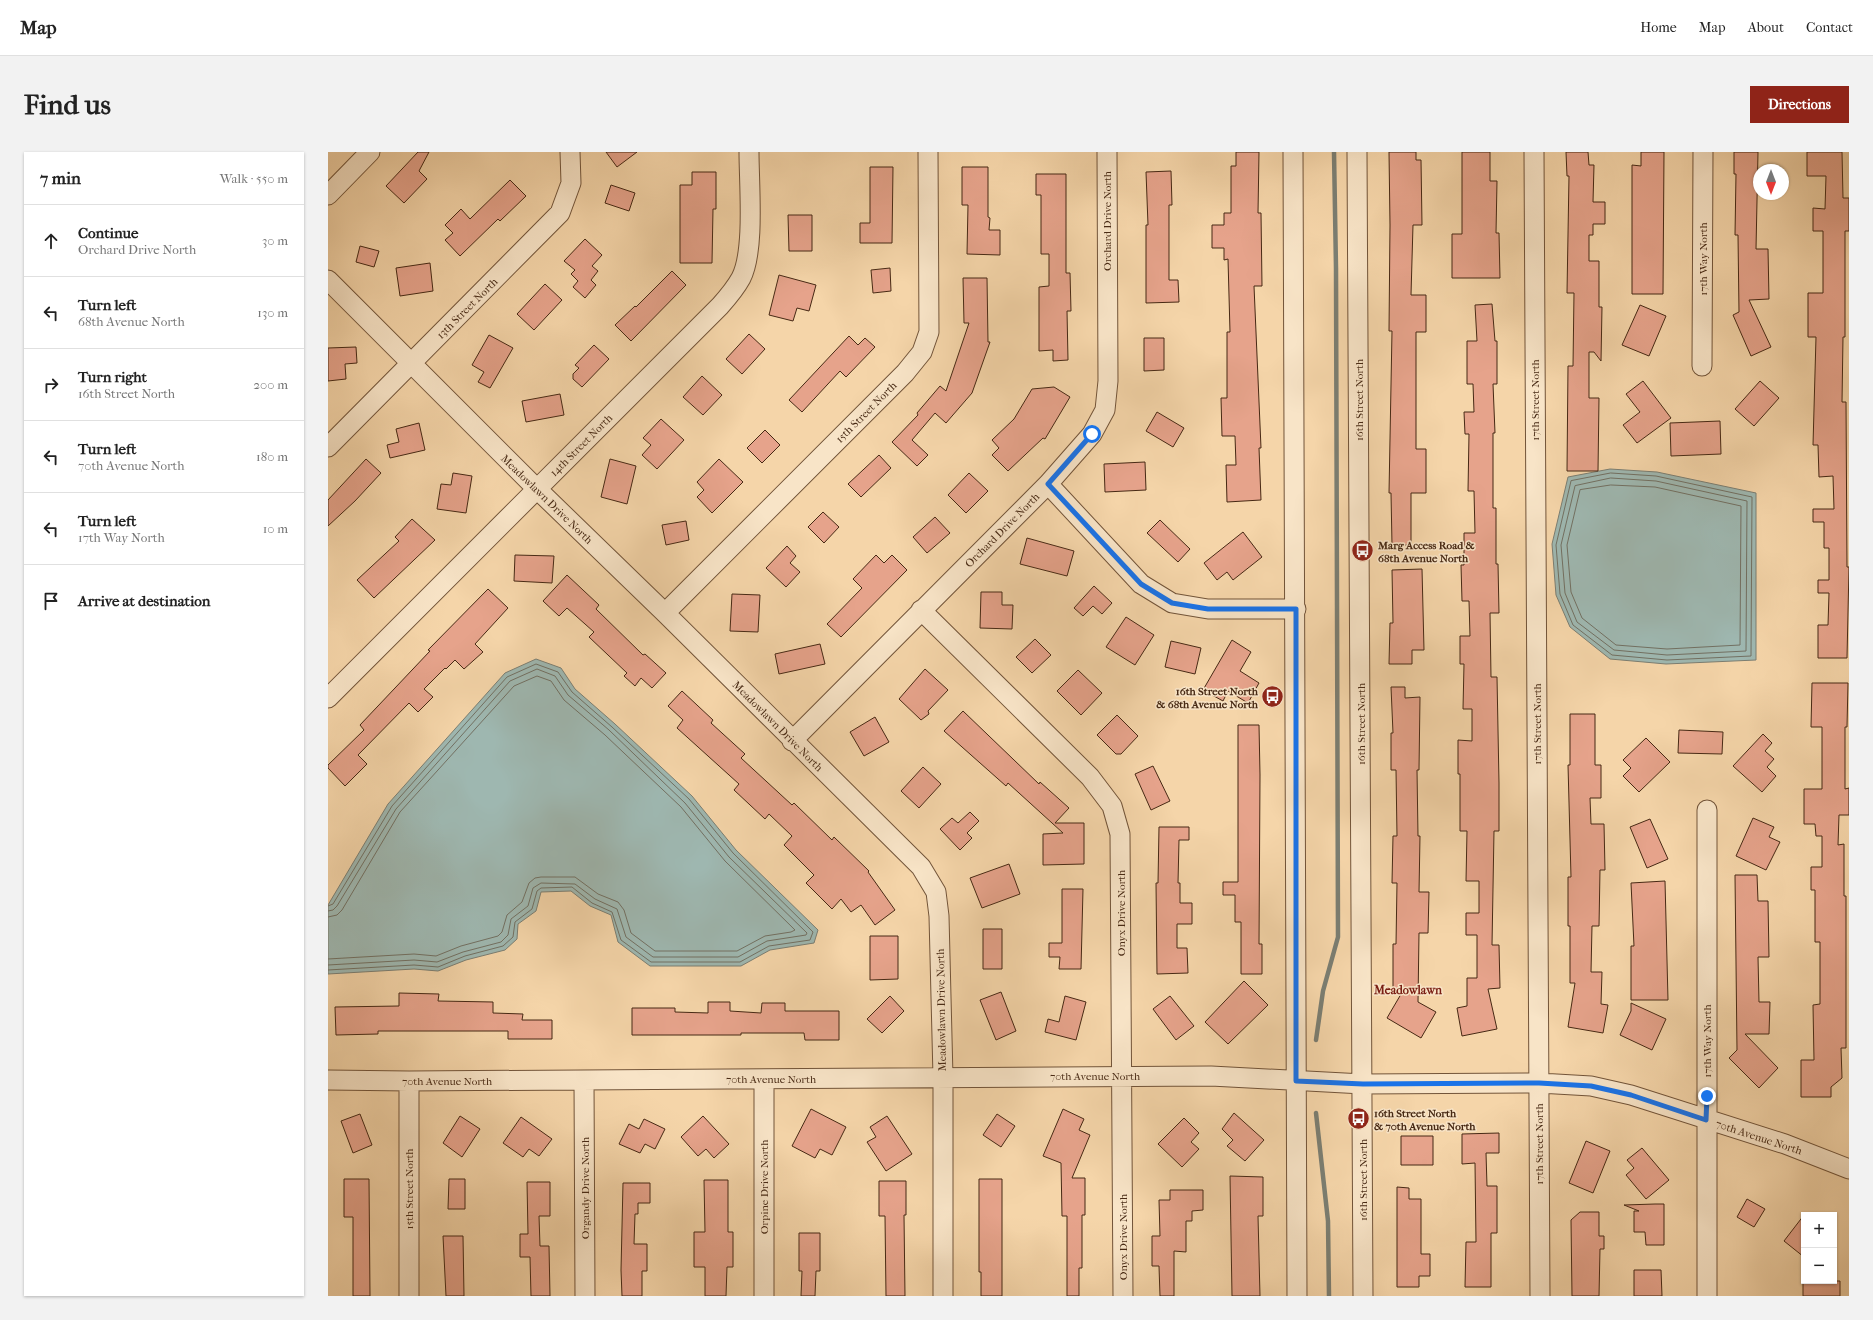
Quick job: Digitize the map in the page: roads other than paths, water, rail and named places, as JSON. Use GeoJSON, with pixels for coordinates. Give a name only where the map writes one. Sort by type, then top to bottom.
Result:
{"type":"FeatureCollection","features":[{"type":"Feature","properties":{"kind":"street"},"geometry":{"type":"LineString","coordinates":[[328,195],[370,152]]}},
{"type":"Feature","properties":{"kind":"street","name":"13th Street North"},"geometry":{"type":"LineString","coordinates":[[328,447],[560,213],[571,183],[570,152]]}},
{"type":"Feature","properties":{"kind":"street","name":"14th Street North"},"geometry":{"type":"LineString","coordinates":[[328,698],[720,306],[741,278],[746,262],[749,244],[749,152]]}},
{"type":"Feature","properties":{"kind":"street","name":"15th Street North"},"geometry":{"type":"LineString","coordinates":[[666,613],[905,373],[922,352],[929,332],[928,152]]}},
{"type":"Feature","properties":{"kind":"street","name":"Orchard Drive North"},"geometry":{"type":"LineString","coordinates":[[792,741],[1048,484],[1092,434],[1106,410],[1108,382],[1107,152]]}},
{"type":"Feature","properties":{"kind":"street"},"geometry":{"type":"LineString","coordinates":[[1293,152],[1296,609],[1297,1296]]}},
{"type":"Feature","properties":{"kind":"street","name":"16th Street North"},"geometry":{"type":"LineString","coordinates":[[1357,152],[1363,1296]]}},
{"type":"Feature","properties":{"kind":"street","name":"17th Street North"},"geometry":{"type":"LineString","coordinates":[[1534,152],[1540,1296]]}},
{"type":"Feature","properties":{"kind":"street","name":"17th Way North"},"geometry":{"type":"LineString","coordinates":[[1702,366],[1703,152]]}},
{"type":"Feature","properties":{"kind":"street","name":"Meadowlawn Drive North"},"geometry":{"type":"LineString","coordinates":[[328,280],[537,489],[666,613],[792,741],[920,866],[936,892],[939,916],[943,1077],[943,1296]]}},
{"type":"Feature","properties":{"kind":"street"},"geometry":{"type":"LineString","coordinates":[[1048,484],[1141,584],[1172,603],[1208,609],[1296,609]]}},
{"type":"Feature","properties":{"kind":"street","name":"Onyx Drive North"},"geometry":{"type":"LineString","coordinates":[[921,610],[1090,777],[1112,806],[1120,834],[1123,1296]]}},
{"type":"Feature","properties":{"kind":"street","name":"17th Way North"},"geometry":{"type":"LineString","coordinates":[[1707,810],[1707,1296]]}},
{"type":"Feature","properties":{"kind":"street","name":"70th Avenue North"},"geometry":{"type":"LineString","coordinates":[[328,1080],[409,1081],[1211,1076],[1363,1084],[1539,1083],[1591,1086],[1631,1095],[1785,1144],[1849,1169]]}},
{"type":"Feature","properties":{"kind":"street","name":"Orpine Drive North"},"geometry":{"type":"LineString","coordinates":[[764,1079],[764,1296]]}},
{"type":"Feature","properties":{"kind":"street","name":"Organdy Drive North"},"geometry":{"type":"LineString","coordinates":[[584,1080],[586,1296]]}},
{"type":"Feature","properties":{"kind":"street","name":"15th Street North"},"geometry":{"type":"LineString","coordinates":[[409,1081],[410,1296]]}},
{"type":"Feature","properties":{"kind":"water"},"geometry":{"type":"Polygon","coordinates":[[[1610,469],[1657,472],[1756,493],[1756,660],[1666,664],[1610,659],[1570,627],[1556,595],[1552,544],[1568,477],[1610,469]]]}},
{"type":"Feature","properties":{"kind":"water"},"geometry":{"type":"Polygon","coordinates":[[[536,659],[561,668],[575,689],[692,796],[736,850],[818,930],[814,943],[770,950],[741,966],[650,966],[618,942],[611,915],[590,906],[571,891],[541,892],[536,911],[518,924],[517,939],[505,950],[466,960],[438,971],[414,969],[328,974],[328,905],[388,804],[505,673],[536,659]]]}},
{"type":"Feature","properties":{"kind":"waterway"},"geometry":{"type":"LineString","coordinates":[[1316,1040],[1323,991],[1338,937],[1336,268],[1334,152]]}},
{"type":"Feature","properties":{"kind":"waterway"},"geometry":{"type":"LineString","coordinates":[[1316,1113],[1328,1221],[1329,1296]]}},
{"type":"Feature","properties":{"kind":"place","name":"Marg Access Road & 68th Avenue North"},"geometry":{"type":"Point","coordinates":[1363,551]}},
{"type":"Feature","properties":{"kind":"place","name":"16th Street North & 68th Avenue North"},"geometry":{"type":"Point","coordinates":[1273,697]}},
{"type":"Feature","properties":{"kind":"place","name":"16th Street North & 70th Avenue North"},"geometry":{"type":"Point","coordinates":[1359,1119]}},
{"type":"Feature","properties":{"kind":"district","name":"Meadowlawn"},"geometry":{"type":"Point","coordinates":[1408,990]}}]}
